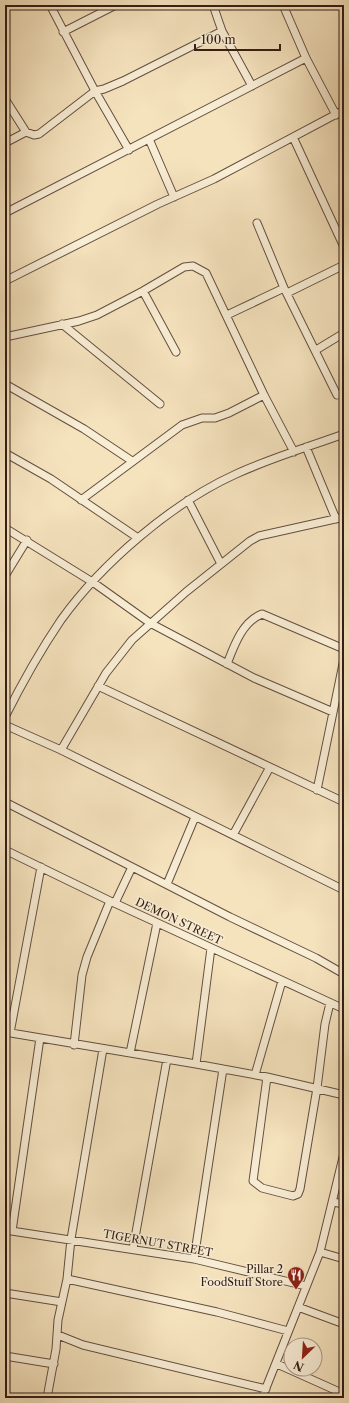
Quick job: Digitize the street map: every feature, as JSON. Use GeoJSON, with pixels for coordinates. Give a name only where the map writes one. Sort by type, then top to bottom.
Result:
{"type":"FeatureCollection","features":[{"type":"Feature","properties":{"kind":"street"},"geometry":{"type":"LineString","coordinates":[[50,5],[95,91],[129,150]]}},
{"type":"Feature","properties":{"kind":"street"},"geometry":{"type":"LineString","coordinates":[[63,32],[116,5]]}},
{"type":"Feature","properties":{"kind":"street"},"geometry":{"type":"LineString","coordinates":[[213,5],[222,31],[252,86]]}},
{"type":"Feature","properties":{"kind":"street"},"geometry":{"type":"LineString","coordinates":[[283,5],[306,58],[336,115]]}},
{"type":"Feature","properties":{"kind":"street"},"geometry":{"type":"LineString","coordinates":[[5,143],[26,132],[39,134],[95,91],[117,84],[222,31]]}},
{"type":"Feature","properties":{"kind":"street"},"geometry":{"type":"LineString","coordinates":[[5,213],[306,58]]}},
{"type":"Feature","properties":{"kind":"street"},"geometry":{"type":"LineString","coordinates":[[5,99],[26,132]]}},
{"type":"Feature","properties":{"kind":"street"},"geometry":{"type":"LineString","coordinates":[[5,281],[174,197],[214,179],[344,110]]}},
{"type":"Feature","properties":{"kind":"street"},"geometry":{"type":"LineString","coordinates":[[293,137],[344,247]]}},
{"type":"Feature","properties":{"kind":"street"},"geometry":{"type":"LineString","coordinates":[[149,139],[174,197]]}},
{"type":"Feature","properties":{"kind":"street"},"geometry":{"type":"LineString","coordinates":[[257,223],[286,290],[337,394]]}},
{"type":"Feature","properties":{"kind":"street"},"geometry":{"type":"LineString","coordinates":[[227,315],[344,265]]}},
{"type":"Feature","properties":{"kind":"street"},"geometry":{"type":"LineString","coordinates":[[5,337],[79,321],[97,315],[143,291],[184,267],[193,266],[206,273],[264,395],[294,452]]}},
{"type":"Feature","properties":{"kind":"street"},"geometry":{"type":"LineString","coordinates":[[143,291],[176,352]]}},
{"type":"Feature","properties":{"kind":"street"},"geometry":{"type":"LineString","coordinates":[[62,324],[160,404]]}},
{"type":"Feature","properties":{"kind":"street"},"geometry":{"type":"LineString","coordinates":[[316,350],[344,333]]}},
{"type":"Feature","properties":{"kind":"street"},"geometry":{"type":"LineString","coordinates":[[5,384],[84,429],[132,461]]}},
{"type":"Feature","properties":{"kind":"street"},"geometry":{"type":"LineString","coordinates":[[81,500],[182,425],[202,418],[215,418],[229,413],[264,395]]}},
{"type":"Feature","properties":{"kind":"street"},"geometry":{"type":"LineString","coordinates":[[5,717],[32,665],[49,638],[76,601],[138,538],[188,500],[236,474],[344,434]]}},
{"type":"Feature","properties":{"kind":"street"},"geometry":{"type":"LineString","coordinates":[[61,750],[98,686],[132,640],[150,623],[221,564],[250,541],[259,536],[342,519],[306,447]]}},
{"type":"Feature","properties":{"kind":"street"},"geometry":{"type":"LineString","coordinates":[[5,453],[51,479],[138,538]]}},
{"type":"Feature","properties":{"kind":"street"},"geometry":{"type":"LineString","coordinates":[[188,500],[221,564]]}},
{"type":"Feature","properties":{"kind":"street"},"geometry":{"type":"LineString","coordinates":[[5,528],[27,540],[94,583],[150,623],[254,678],[333,712]]}},
{"type":"Feature","properties":{"kind":"street"},"geometry":{"type":"LineString","coordinates":[[5,576],[27,540]]}},
{"type":"Feature","properties":{"kind":"street"},"geometry":{"type":"LineString","coordinates":[[227,664],[240,635],[256,617],[262,614],[344,649]]}},
{"type":"Feature","properties":{"kind":"street"},"geometry":{"type":"LineString","coordinates":[[317,790],[344,659]]}},
{"type":"Feature","properties":{"kind":"street"},"geometry":{"type":"LineString","coordinates":[[98,686],[344,802]]}},
{"type":"Feature","properties":{"kind":"street"},"geometry":{"type":"LineString","coordinates":[[5,725],[61,750],[344,890]]}},
{"type":"Feature","properties":{"kind":"street"},"geometry":{"type":"LineString","coordinates":[[233,835],[270,767]]}},
{"type":"Feature","properties":{"kind":"street"},"geometry":{"type":"LineString","coordinates":[[5,802],[230,917],[316,958],[344,974]]}},
{"type":"Feature","properties":{"kind":"street"},"geometry":{"type":"LineString","coordinates":[[167,884],[195,817]]}},
{"type":"Feature","properties":{"kind":"street","name":"DEMON STREET"},"geometry":{"type":"LineString","coordinates":[[5,850],[158,924],[344,1009]]}},
{"type":"Feature","properties":{"kind":"street"},"geometry":{"type":"LineString","coordinates":[[41,867],[8,1032],[74,1045],[167,1059],[267,1077],[344,1095]]}},
{"type":"Feature","properties":{"kind":"street"},"geometry":{"type":"LineString","coordinates":[[74,1045],[82,975],[87,957],[112,902],[132,867]]}},
{"type":"Feature","properties":{"kind":"street"},"geometry":{"type":"LineString","coordinates":[[130,1054],[158,924]]}},
{"type":"Feature","properties":{"kind":"street"},"geometry":{"type":"LineString","coordinates":[[196,1064],[211,948]]}},
{"type":"Feature","properties":{"kind":"street"},"geometry":{"type":"LineString","coordinates":[[255,1075],[282,981]]}},
{"type":"Feature","properties":{"kind":"street"},"geometry":{"type":"LineString","coordinates":[[267,1077],[253,1181],[262,1188],[293,1196],[298,1194],[300,1189],[317,1088],[325,1024],[330,1003]]}},
{"type":"Feature","properties":{"kind":"street"},"geometry":{"type":"LineString","coordinates":[[9,1230],[40,1038]]}},
{"type":"Feature","properties":{"kind":"street"},"geometry":{"type":"LineString","coordinates":[[48,1398],[62,1302],[67,1279],[71,1239],[103,1050]]}},
{"type":"Feature","properties":{"kind":"street"},"geometry":{"type":"LineString","coordinates":[[133,1249],[167,1059]]}},
{"type":"Feature","properties":{"kind":"street"},"geometry":{"type":"LineString","coordinates":[[194,1259],[223,1069]]}},
{"type":"Feature","properties":{"kind":"street"},"geometry":{"type":"LineString","coordinates":[[262,1398],[277,1364],[288,1331],[320,1252],[343,1166],[344,1153]]}},
{"type":"Feature","properties":{"kind":"street"},"geometry":{"type":"LineString","coordinates":[[333,1202],[344,1204]]}},
{"type":"Feature","properties":{"kind":"street","name":"TIGERNUT STREET"},"geometry":{"type":"LineString","coordinates":[[9,1230],[194,1259],[306,1286]]}},
{"type":"Feature","properties":{"kind":"street"},"geometry":{"type":"LineString","coordinates":[[320,1252],[344,1259]]}},
{"type":"Feature","properties":{"kind":"street"},"geometry":{"type":"LineString","coordinates":[[67,1279],[217,1312],[288,1331]]}},
{"type":"Feature","properties":{"kind":"street"},"geometry":{"type":"LineString","coordinates":[[5,1293],[62,1302]]}},
{"type":"Feature","properties":{"kind":"street"},"geometry":{"type":"LineString","coordinates":[[298,1307],[344,1324]]}},
{"type":"Feature","properties":{"kind":"street"},"geometry":{"type":"LineString","coordinates":[[58,1335],[82,1345],[266,1389]]}},
{"type":"Feature","properties":{"kind":"street"},"geometry":{"type":"LineString","coordinates":[[5,1356],[54,1364]]}},
{"type":"Feature","properties":{"kind":"street"},"geometry":{"type":"LineString","coordinates":[[277,1364],[344,1394]]}},
{"type":"Feature","properties":{"kind":"place","name":"Pillar 2 FoodStuff Store"},"geometry":{"type":"Point","coordinates":[296,1290]}}]}
